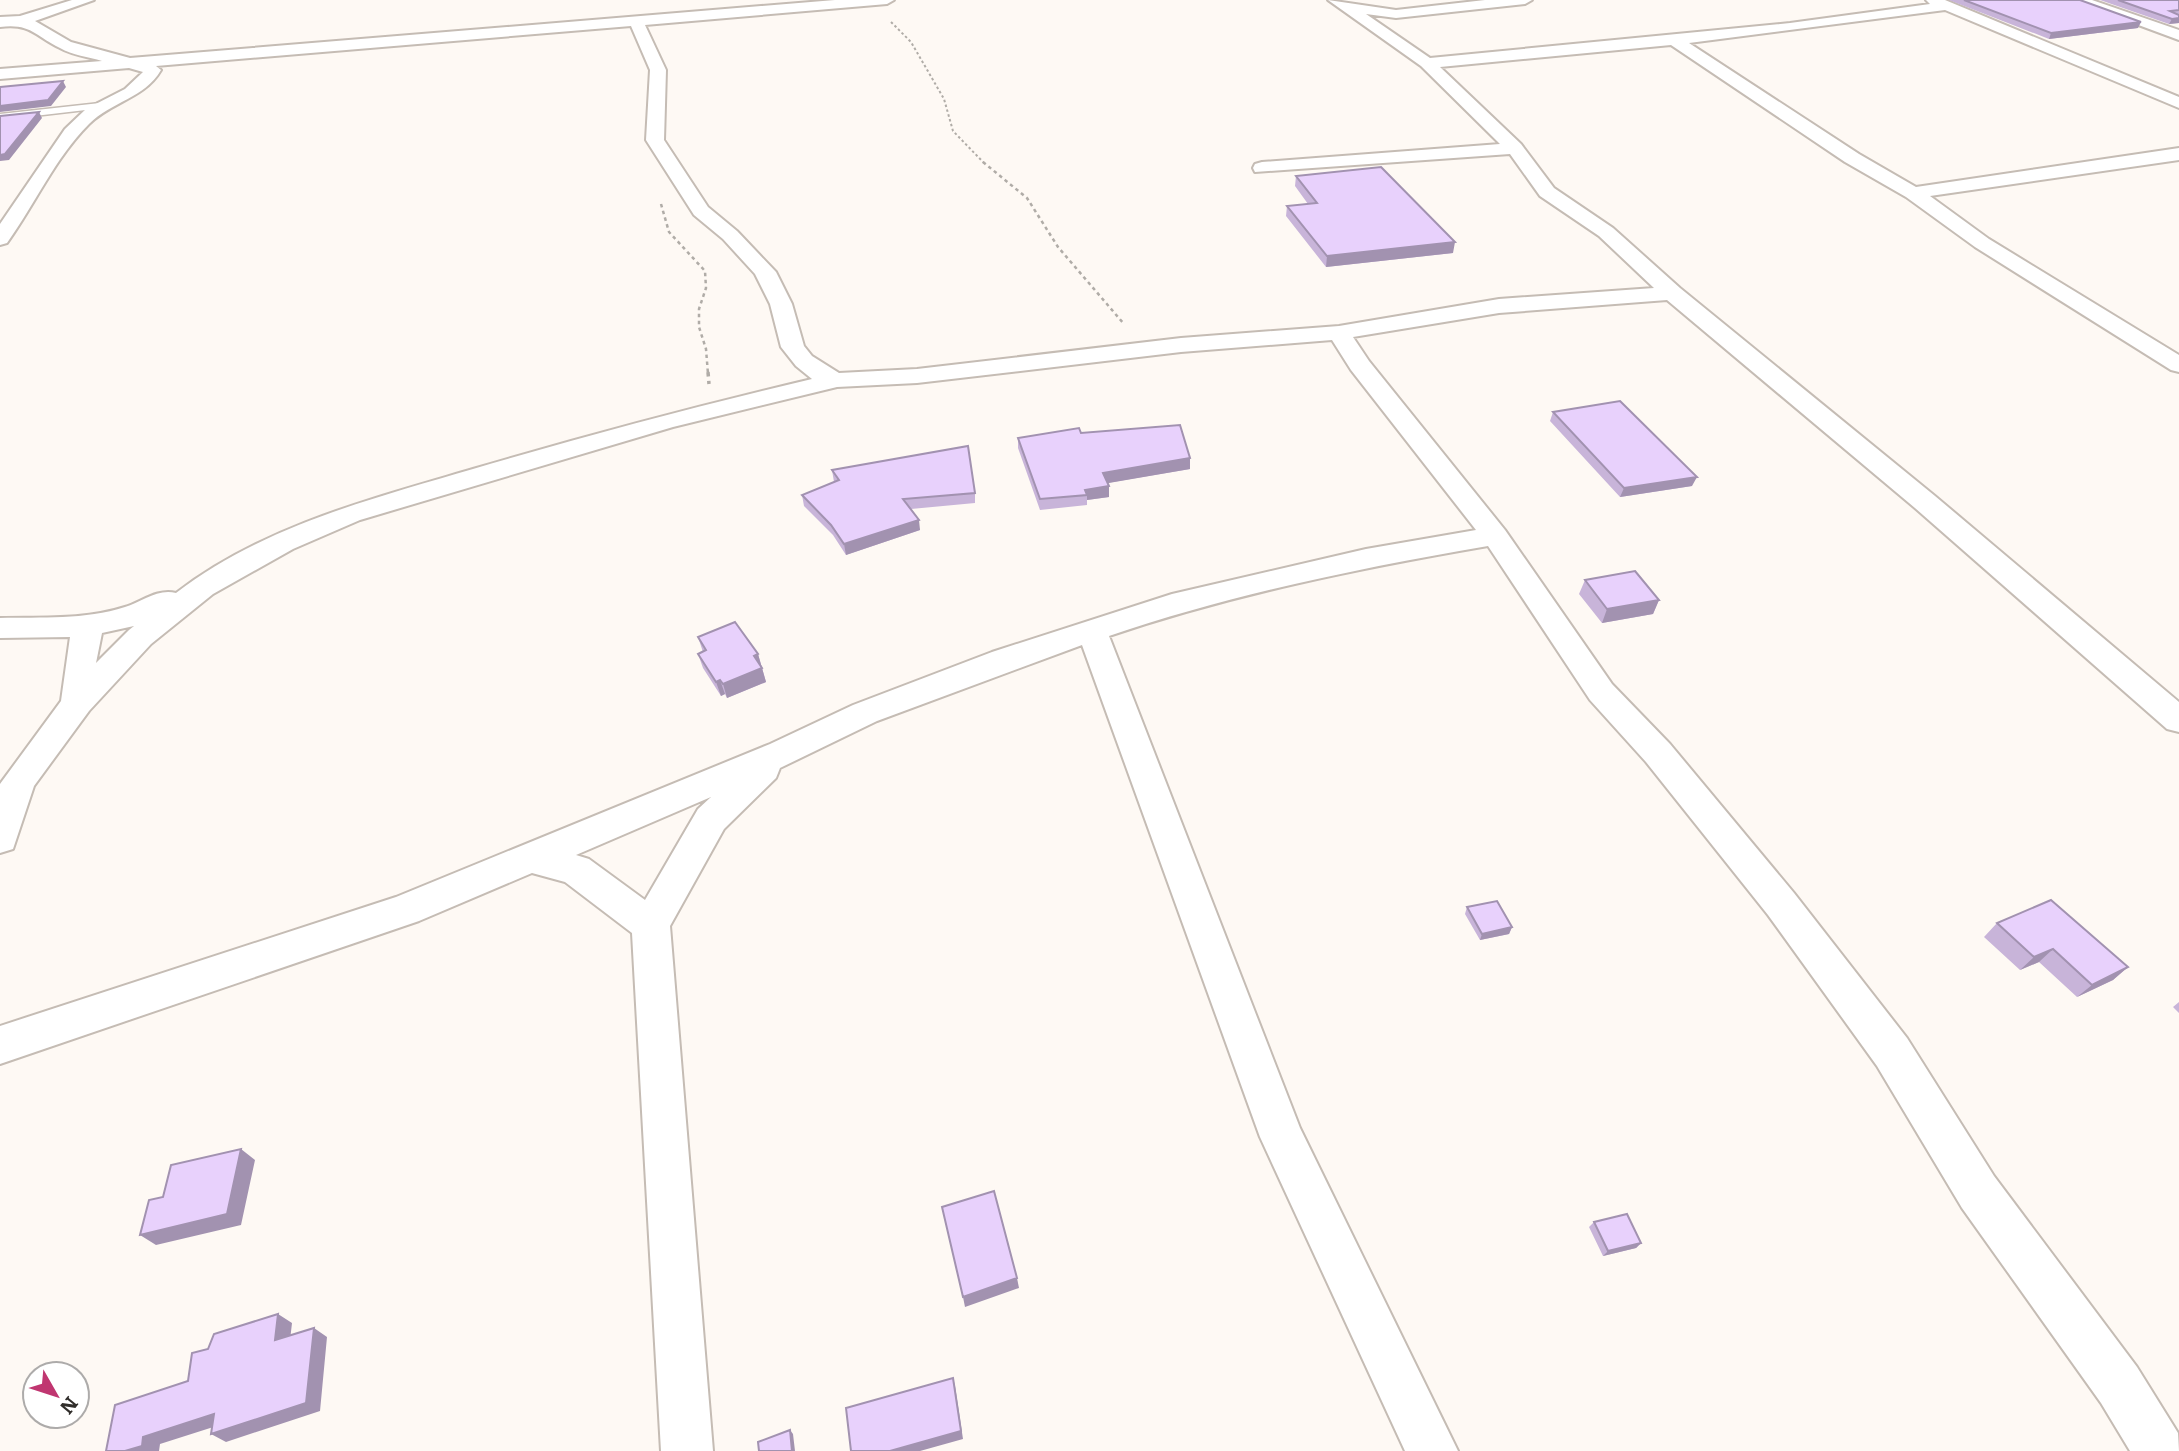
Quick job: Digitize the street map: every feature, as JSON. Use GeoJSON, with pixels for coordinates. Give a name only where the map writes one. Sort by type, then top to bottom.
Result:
{"type":"FeatureCollection","features":[{"type":"Feature","properties":{"kind":"street"},"geometry":{"type":"LineString","coordinates":[[8,22],[87,0]]}},
{"type":"Feature","properties":{"kind":"street"},"geometry":{"type":"LineString","coordinates":[[770,10],[796,0]]}},
{"type":"Feature","properties":{"kind":"street"},"geometry":{"type":"LineString","coordinates":[[0,74],[887,0]]}},
{"type":"Feature","properties":{"kind":"street"},"geometry":{"type":"LineString","coordinates":[[1339,3],[1396,14],[1525,0]]}},
{"type":"Feature","properties":{"kind":"street"},"geometry":{"type":"LineString","coordinates":[[2078,0],[2179,35]]}},
{"type":"Feature","properties":{"kind":"street"},"geometry":{"type":"LineString","coordinates":[[1339,3],[1427,63],[1515,148],[1547,192],[1606,232],[1672,293],[1936,511],[2179,720]]}},
{"type":"Feature","properties":{"kind":"street"},"geometry":{"type":"LineString","coordinates":[[1427,63],[1512,57],[1790,28],[1939,3],[2179,103]]}},
{"type":"Feature","properties":{"kind":"street"},"geometry":{"type":"LineString","coordinates":[[1384,33],[1386,20],[1396,14]]}},
{"type":"Feature","properties":{"kind":"street"},"geometry":{"type":"LineString","coordinates":[[636,20],[658,70],[655,140],[701,211],[730,235],[765,272],[782,304],[793,347],[804,361],[822,375],[837,380]]}},
{"type":"Feature","properties":{"kind":"street"},"geometry":{"type":"LineString","coordinates":[[0,239],[46,169],[82,121],[100,106],[130,93],[149,78],[152,69],[108,59],[95,51],[65,45],[48,32],[8,22]]}},
{"type":"Feature","properties":{"kind":"street"},"geometry":{"type":"LineString","coordinates":[[1672,39],[1852,158],[1913,193],[1982,243],[2179,365]]}},
{"type":"Feature","properties":{"kind":"street"},"geometry":{"type":"LineString","coordinates":[[1262,167],[1515,148]]}},
{"type":"Feature","properties":{"kind":"street"},"geometry":{"type":"LineString","coordinates":[[1913,193],[2060,169],[2179,154]]}},
{"type":"Feature","properties":{"kind":"street"},"geometry":{"type":"LineString","coordinates":[[0,628],[89,626],[132,616],[203,587],[283,543],[350,514],[710,410],[837,380],[916,376],[1144,349],[1339,333],[1499,306],[1672,293]]}},
{"type":"Feature","properties":{"kind":"street"},"geometry":{"type":"LineString","coordinates":[[1339,333],[1359,365],[1495,536],[1601,692],[1658,753],[1781,904],[1892,1052],[1978,1192],[2119,1385],[2148,1448]]}},
{"type":"Feature","properties":{"kind":"street"},"geometry":{"type":"LineString","coordinates":[[772,394],[794,376],[804,361]]}},
{"type":"Feature","properties":{"kind":"street"},"geometry":{"type":"LineString","coordinates":[[0,1045],[406,910],[782,753],[865,713],[1003,660],[1093,633],[1172,604],[1295,573],[1495,536]]}},
{"type":"Feature","properties":{"kind":"street"},"geometry":{"type":"LineString","coordinates":[[0,839],[18,782],[77,703],[141,637],[203,587]]}},
{"type":"Feature","properties":{"kind":"street"},"geometry":{"type":"LineString","coordinates":[[77,703],[81,653],[89,626]]}},
{"type":"Feature","properties":{"kind":"street"},"geometry":{"type":"LineString","coordinates":[[1093,633],[1282,1137],[1432,1451]]}},
{"type":"Feature","properties":{"kind":"street"},"geometry":{"type":"LineString","coordinates":[[687,1451],[651,925],[711,819],[782,753]]}},
{"type":"Feature","properties":{"kind":"street"},"geometry":{"type":"LineString","coordinates":[[531,858],[576,870],[651,925]]}},
{"type":"Feature","properties":{"kind":"lane"},"geometry":{"type":"LineString","coordinates":[[0,117],[100,106]]}},
{"type":"Feature","properties":{"kind":"path"},"geometry":{"type":"LineString","coordinates":[[878,1],[889,21],[911,42],[936,85],[944,99],[953,131],[976,156],[1027,198],[1058,247],[1144,349]]}},
{"type":"Feature","properties":{"kind":"path"},"geometry":{"type":"LineString","coordinates":[[677,174],[664,192],[661,204],[669,232],[705,271],[706,288],[699,309],[699,327],[706,349],[710,410]]}},
{"type":"Feature","properties":{"kind":"building"},"geometry":{"type":"Polygon","coordinates":[[[1964,0],[2080,0],[2141,22],[2051,33],[1964,0]]]}},
{"type":"Feature","properties":{"kind":"building"},"geometry":{"type":"Polygon","coordinates":[[[2118,0],[2179,0],[2179,10],[2170,11],[2179,15],[2179,18],[2172,19],[2118,0]]]}},
{"type":"Feature","properties":{"kind":"building"},"geometry":{"type":"Polygon","coordinates":[[[63,81],[48,100],[0,106],[0,87],[63,81]]]}},
{"type":"Feature","properties":{"kind":"building"},"geometry":{"type":"Polygon","coordinates":[[[39,112],[5,154],[0,155],[0,116],[39,112]]]}},
{"type":"Feature","properties":{"kind":"building"},"geometry":{"type":"Polygon","coordinates":[[[1381,167],[1455,242],[1327,256],[1287,206],[1317,203],[1296,176],[1381,167]]]}},
{"type":"Feature","properties":{"kind":"building"},"geometry":{"type":"Polygon","coordinates":[[[1620,401],[1697,477],[1624,488],[1553,412],[1620,401]]]}},
{"type":"Feature","properties":{"kind":"building"},"geometry":{"type":"Polygon","coordinates":[[[1180,425],[1190,458],[1103,473],[1109,486],[1085,490],[1087,495],[1040,499],[1018,438],[1079,428],[1081,433],[1180,425]]]}},
{"type":"Feature","properties":{"kind":"building"},"geometry":{"type":"Polygon","coordinates":[[[968,446],[975,493],[903,499],[919,520],[844,544],[831,525],[802,495],[839,480],[832,470],[968,446]]]}},
{"type":"Feature","properties":{"kind":"building"},"geometry":{"type":"Polygon","coordinates":[[[1635,571],[1659,600],[1607,609],[1585,580],[1635,571]]]}},
{"type":"Feature","properties":{"kind":"building"},"geometry":{"type":"Polygon","coordinates":[[[735,622],[758,654],[754,656],[762,668],[723,684],[720,680],[716,682],[698,654],[706,650],[698,637],[735,622]]]}},
{"type":"Feature","properties":{"kind":"building"},"geometry":{"type":"Polygon","coordinates":[[[2051,900],[2128,967],[2092,985],[2053,949],[2034,957],[1997,923],[2051,900]]]}},
{"type":"Feature","properties":{"kind":"building"},"geometry":{"type":"Polygon","coordinates":[[[1497,901],[1512,927],[1482,934],[1467,907],[1497,901]]]}},
{"type":"Feature","properties":{"kind":"building"},"geometry":{"type":"Polygon","coordinates":[[[241,1149],[227,1214],[140,1235],[149,1200],[163,1197],[171,1165],[241,1149]]]}},
{"type":"Feature","properties":{"kind":"building"},"geometry":{"type":"Polygon","coordinates":[[[994,1191],[1017,1278],[963,1297],[942,1207],[994,1191]]]}},
{"type":"Feature","properties":{"kind":"building"},"geometry":{"type":"Polygon","coordinates":[[[1627,1214],[1641,1243],[1608,1251],[1594,1222],[1627,1214]]]}},
{"type":"Feature","properties":{"kind":"building"},"geometry":{"type":"Polygon","coordinates":[[[278,1314],[275,1340],[314,1328],[306,1403],[211,1434],[214,1414],[143,1437],[142,1446],[125,1451],[106,1451],[115,1405],[188,1381],[192,1353],[208,1349],[214,1334],[278,1314]]]}},
{"type":"Feature","properties":{"kind":"building"},"geometry":{"type":"Polygon","coordinates":[[[953,1378],[961,1431],[890,1451],[851,1451],[846,1408],[953,1378]]]}},
{"type":"Feature","properties":{"kind":"building"},"geometry":{"type":"Polygon","coordinates":[[[790,1430],[792,1451],[759,1451],[758,1442],[790,1430]]]}}]}
